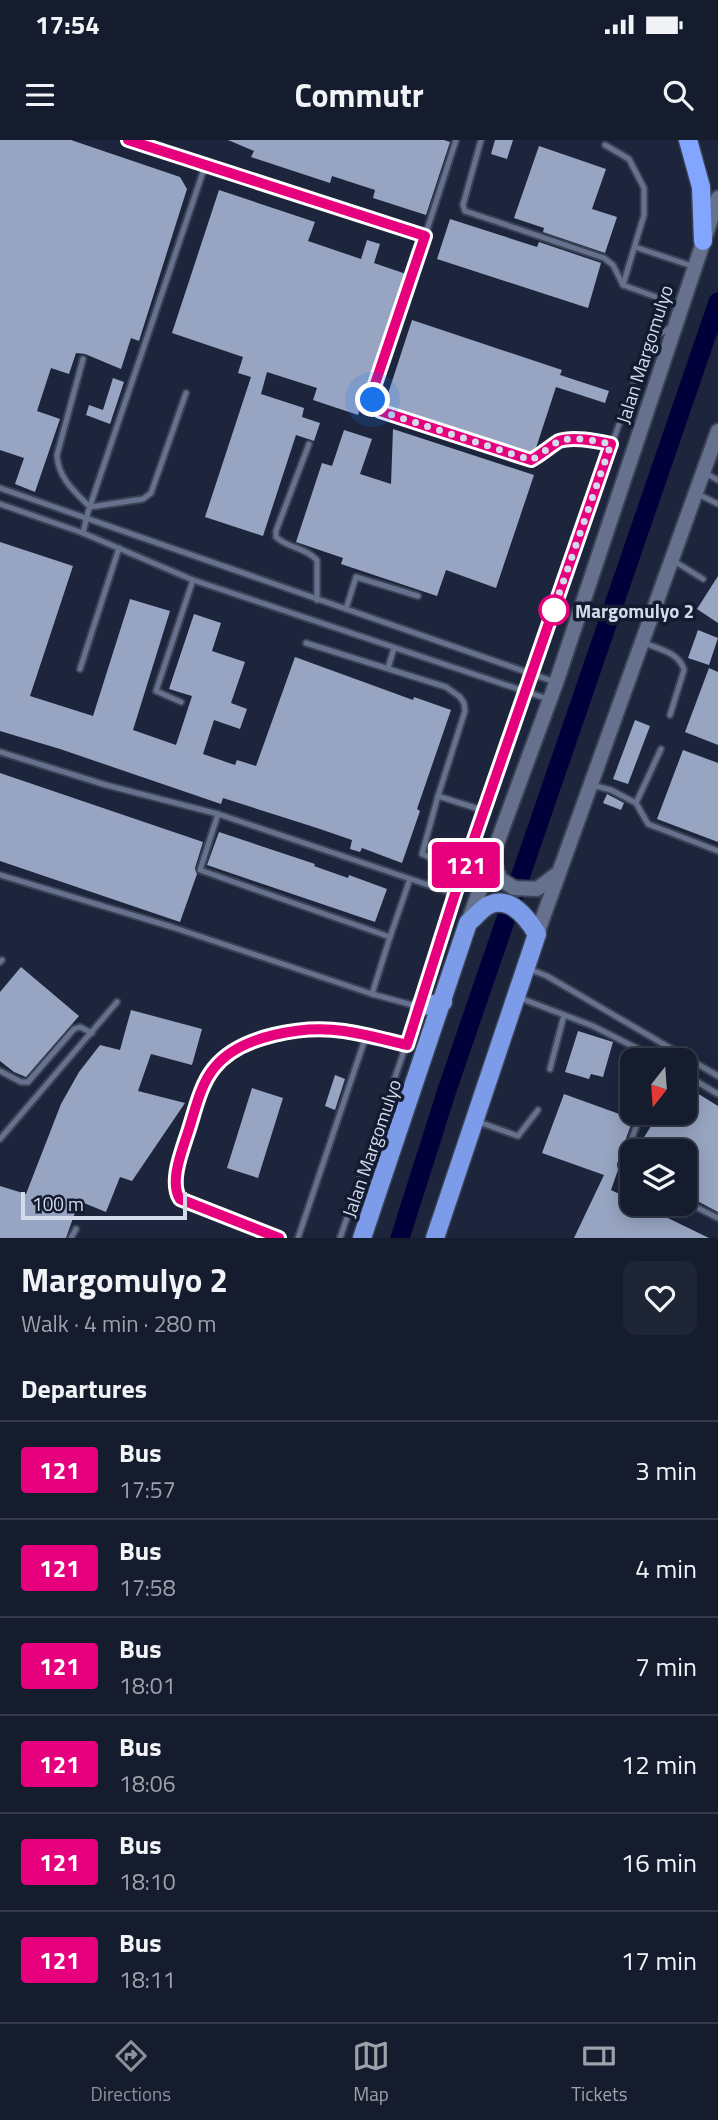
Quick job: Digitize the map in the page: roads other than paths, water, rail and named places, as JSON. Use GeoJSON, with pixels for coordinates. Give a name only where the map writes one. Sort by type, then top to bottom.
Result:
{"type":"FeatureCollection","features":[{"type":"Feature","properties":{"kind":"highway"},"geometry":{"type":"LineString","coordinates":[[688,140],[701,187],[703,241]]}},
{"type":"Feature","properties":{"kind":"highway"},"geometry":{"type":"LineString","coordinates":[[435,1238],[537,934],[524,914],[511,906],[490,904],[468,923]]}},
{"type":"Feature","properties":{"kind":"highway","name":"Jalan Margomulyo"},"geometry":{"type":"LineString","coordinates":[[362,1238],[468,923]]}},
{"type":"Feature","properties":{"kind":"highway"},"geometry":{"type":"LineString","coordinates":[[419,1007],[443,1002]]}},
{"type":"Feature","properties":{"kind":"main road","name":"Jalan Margomulyo"},"geometry":{"type":"LineString","coordinates":[[468,923],[551,700],[718,198]]}},
{"type":"Feature","properties":{"kind":"main road"},"geometry":{"type":"LineString","coordinates":[[537,934],[717,435]]}},
{"type":"Feature","properties":{"kind":"main road"},"geometry":{"type":"LineString","coordinates":[[492,857],[500,879],[514,888],[527,891],[537,889],[558,873]]}},
{"type":"Feature","properties":{"kind":"lane"},"geometry":{"type":"LineString","coordinates":[[456,140],[375,384],[373,400],[376,407],[380,411],[531,460],[559,441],[593,440],[611,444]]}},
{"type":"Feature","properties":{"kind":"lane"},"geometry":{"type":"LineString","coordinates":[[481,140],[463,205],[465,211],[604,258],[613,265],[623,285],[681,306]]}},
{"type":"Feature","properties":{"kind":"lane"},"geometry":{"type":"LineString","coordinates":[[133,141],[425,236]]}},
{"type":"Feature","properties":{"kind":"lane"},"geometry":{"type":"LineString","coordinates":[[605,145],[629,159],[644,188],[644,215],[623,285]]}},
{"type":"Feature","properties":{"kind":"lane"},"geometry":{"type":"LineString","coordinates":[[83,533],[89,507],[205,166]]}},
{"type":"Feature","properties":{"kind":"lane"},"geometry":{"type":"LineString","coordinates":[[635,247],[695,267]]}},
{"type":"Feature","properties":{"kind":"lane"},"geometry":{"type":"LineString","coordinates":[[340,1238],[407,1045],[455,894],[611,444],[647,347],[653,338],[676,324]]}},
{"type":"Feature","properties":{"kind":"lane"},"geometry":{"type":"LineString","coordinates":[[83,359],[57,455],[57,464],[69,486],[89,507]]}},
{"type":"Feature","properties":{"kind":"lane"},"geometry":{"type":"LineString","coordinates":[[89,507],[143,499],[151,493],[186,393]]}},
{"type":"Feature","properties":{"kind":"lane"},"geometry":{"type":"LineString","coordinates":[[309,444],[276,537],[308,551],[317,560],[317,600]]}},
{"type":"Feature","properties":{"kind":"lane"},"geometry":{"type":"LineString","coordinates":[[703,472],[718,480]]}},
{"type":"Feature","properties":{"kind":"lane"},"geometry":{"type":"LineString","coordinates":[[0,488],[556,683]]}},
{"type":"Feature","properties":{"kind":"lane"},"geometry":{"type":"LineString","coordinates":[[696,493],[718,504]]}},
{"type":"Feature","properties":{"kind":"lane"},"geometry":{"type":"LineString","coordinates":[[0,504],[83,533],[193,580],[551,700]]}},
{"type":"Feature","properties":{"kind":"lane"},"geometry":{"type":"LineString","coordinates":[[80,669],[118,548]]}},
{"type":"Feature","properties":{"kind":"lane"},"geometry":{"type":"LineString","coordinates":[[671,560],[703,579]]}},
{"type":"Feature","properties":{"kind":"lane"},"geometry":{"type":"LineString","coordinates":[[346,610],[356,577],[418,596]]}},
{"type":"Feature","properties":{"kind":"lane"},"geometry":{"type":"LineString","coordinates":[[181,702],[156,691],[193,580]]}},
{"type":"Feature","properties":{"kind":"lane"},"geometry":{"type":"LineString","coordinates":[[641,641],[677,657],[683,664],[684,670],[670,715]]}},
{"type":"Feature","properties":{"kind":"lane"},"geometry":{"type":"LineString","coordinates":[[306,643],[446,687],[464,704],[465,711],[422,854],[464,871]]}},
{"type":"Feature","properties":{"kind":"lane"},"geometry":{"type":"LineString","coordinates":[[388,668],[394,648]]}},
{"type":"Feature","properties":{"kind":"lane"},"geometry":{"type":"LineString","coordinates":[[636,803],[661,749]]}},
{"type":"Feature","properties":{"kind":"lane"},"geometry":{"type":"LineString","coordinates":[[0,752],[106,785],[218,814],[455,894]]}},
{"type":"Feature","properties":{"kind":"lane"},"geometry":{"type":"LineString","coordinates":[[589,785],[611,790],[636,803],[648,824],[718,851]]}},
{"type":"Feature","properties":{"kind":"lane"},"geometry":{"type":"LineString","coordinates":[[438,796],[485,811]]}},
{"type":"Feature","properties":{"kind":"lane"},"geometry":{"type":"LineString","coordinates":[[218,814],[200,870],[390,937]]}},
{"type":"Feature","properties":{"kind":"lane"},"geometry":{"type":"LineString","coordinates":[[0,875],[419,1007]]}},
{"type":"Feature","properties":{"kind":"lane"},"geometry":{"type":"LineString","coordinates":[[372,994],[410,880]]}},
{"type":"Feature","properties":{"kind":"lane"},"geometry":{"type":"LineString","coordinates":[[526,968],[547,976],[718,1076]]}},
{"type":"Feature","properties":{"kind":"lane"},"geometry":{"type":"LineString","coordinates":[[516,996],[593,1026],[637,1048]]}},
{"type":"Feature","properties":{"kind":"lane"},"geometry":{"type":"LineString","coordinates":[[0,1139],[117,1002]]}},
{"type":"Feature","properties":{"kind":"lane"},"geometry":{"type":"LineString","coordinates":[[550,1069],[564,1015]]}},
{"type":"Feature","properties":{"kind":"lane"},"geometry":{"type":"LineString","coordinates":[[0,1071],[21,1082],[27,1082],[74,1029],[80,1027],[92,1033]]}},
{"type":"Feature","properties":{"kind":"lane"},"geometry":{"type":"LineString","coordinates":[[279,1238],[180,1199],[175,1192],[175,1180],[200,1094],[214,1068],[233,1051],[273,1035],[306,1030],[330,1030],[407,1045]]}},
{"type":"Feature","properties":{"kind":"lane"},"geometry":{"type":"LineString","coordinates":[[298,1238],[366,1036]]}},
{"type":"Feature","properties":{"kind":"lane"},"geometry":{"type":"LineString","coordinates":[[697,1082],[718,1094]]}},
{"type":"Feature","properties":{"kind":"lane"},"geometry":{"type":"LineString","coordinates":[[475,1121],[518,1136],[538,1110]]}},
{"type":"Feature","properties":{"kind":"lane"},"geometry":{"type":"LineString","coordinates":[[697,1208],[718,1218]]}},
{"type":"Feature","properties":{"kind":"lane"},"geometry":{"type":"LineString","coordinates":[[71,1238],[76,1229]]}},
{"type":"Feature","properties":{"kind":"waterway"},"geometry":{"type":"LineString","coordinates":[[400,1238],[448,1087],[718,302]]}},
{"type":"Feature","properties":{"kind":"place","name":"Margomulyo 2"},"geometry":{"type":"Point","coordinates":[554,610]}}]}
